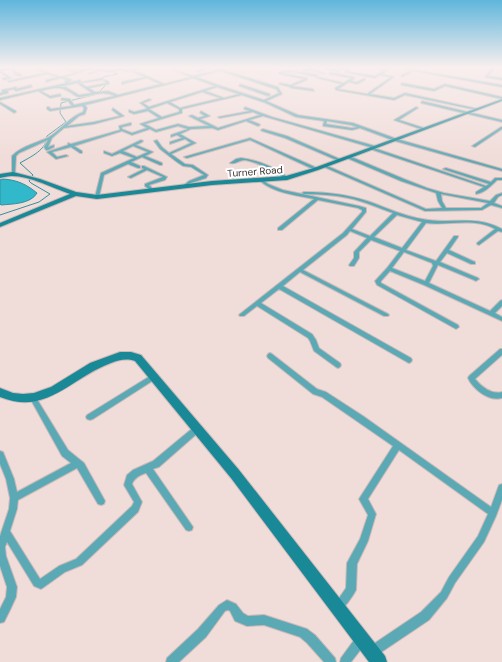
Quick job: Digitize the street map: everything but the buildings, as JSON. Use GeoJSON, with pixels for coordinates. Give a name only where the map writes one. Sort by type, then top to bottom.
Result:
{"type":"FeatureCollection","features":[{"type":"Feature","properties":{"kind":"main road","name":"Turner Road"},"geometry":{"type":"LineString","coordinates":[[0,176],[13,174],[38,180],[75,194],[97,197],[186,185],[287,178],[396,140],[502,99]]}},
{"type":"Feature","properties":{"kind":"main road"},"geometry":{"type":"LineString","coordinates":[[0,225],[75,194]]}},
{"type":"Feature","properties":{"kind":"main road"},"geometry":{"type":"LineString","coordinates":[[0,393],[26,399],[33,398],[44,395],[59,387],[94,365],[123,355],[138,358],[155,376],[274,524],[379,662]]}},
{"type":"Feature","properties":{"kind":"street"},"geometry":{"type":"LineString","coordinates":[[62,99],[69,101],[74,107]]}},
{"type":"Feature","properties":{"kind":"street"},"geometry":{"type":"LineString","coordinates":[[48,108],[50,110],[74,107],[106,99]]}},
{"type":"Feature","properties":{"kind":"street"},"geometry":{"type":"LineString","coordinates":[[130,111],[134,113],[177,99]]}},
{"type":"Feature","properties":{"kind":"street"},"geometry":{"type":"LineString","coordinates":[[225,99],[180,110],[180,112],[142,124],[157,131],[178,125],[192,128],[220,129],[263,115]]}},
{"type":"Feature","properties":{"kind":"street"},"geometry":{"type":"LineString","coordinates":[[259,99],[297,116],[343,122],[396,140],[502,170]]}},
{"type":"Feature","properties":{"kind":"street"},"geometry":{"type":"LineString","coordinates":[[428,99],[477,109]]}},
{"type":"Feature","properties":{"kind":"street"},"geometry":{"type":"LineString","coordinates":[[150,100],[141,103],[162,118]]}},
{"type":"Feature","properties":{"kind":"street"},"geometry":{"type":"LineString","coordinates":[[167,102],[180,110]]}},
{"type":"Feature","properties":{"kind":"street"},"geometry":{"type":"LineString","coordinates":[[422,102],[502,121]]}},
{"type":"Feature","properties":{"kind":"street"},"geometry":{"type":"LineString","coordinates":[[0,103],[15,112]]}},
{"type":"Feature","properties":{"kind":"street"},"geometry":{"type":"LineString","coordinates":[[13,174],[14,156],[18,152],[49,138],[85,112],[86,108],[83,105]]}},
{"type":"Feature","properties":{"kind":"street"},"geometry":{"type":"LineString","coordinates":[[245,108],[253,112],[372,148],[453,177],[487,187]]}},
{"type":"Feature","properties":{"kind":"street"},"geometry":{"type":"LineString","coordinates":[[417,108],[396,120],[423,129]]}},
{"type":"Feature","properties":{"kind":"street"},"geometry":{"type":"LineString","coordinates":[[63,127],[94,123],[122,116],[113,109]]}},
{"type":"Feature","properties":{"kind":"street"},"geometry":{"type":"LineString","coordinates":[[198,119],[208,116],[200,112]]}},
{"type":"Feature","properties":{"kind":"street"},"geometry":{"type":"LineString","coordinates":[[220,117],[253,112]]}},
{"type":"Feature","properties":{"kind":"street"},"geometry":{"type":"LineString","coordinates":[[191,116],[215,128]]}},
{"type":"Feature","properties":{"kind":"street"},"geometry":{"type":"LineString","coordinates":[[244,120],[258,125]]}},
{"type":"Feature","properties":{"kind":"street"},"geometry":{"type":"LineString","coordinates":[[326,120],[324,124],[353,129],[360,127]]}},
{"type":"Feature","properties":{"kind":"street"},"geometry":{"type":"LineString","coordinates":[[340,127],[343,122]]}},
{"type":"Feature","properties":{"kind":"street"},"geometry":{"type":"LineString","coordinates":[[122,130],[120,127],[130,124]]}},
{"type":"Feature","properties":{"kind":"street"},"geometry":{"type":"LineString","coordinates":[[66,156],[56,158],[49,152],[122,130],[132,134],[150,128]]}},
{"type":"Feature","properties":{"kind":"street"},"geometry":{"type":"LineString","coordinates":[[172,136],[192,128]]}},
{"type":"Feature","properties":{"kind":"street"},"geometry":{"type":"LineString","coordinates":[[474,146],[495,134],[502,128]]}},
{"type":"Feature","properties":{"kind":"street"},"geometry":{"type":"LineString","coordinates":[[263,130],[286,137],[340,160]]}},
{"type":"Feature","properties":{"kind":"street"},"geometry":{"type":"LineString","coordinates":[[169,154],[194,143],[177,134]]}},
{"type":"Feature","properties":{"kind":"street"},"geometry":{"type":"LineString","coordinates":[[495,134],[502,135]]}},
{"type":"Feature","properties":{"kind":"street"},"geometry":{"type":"LineString","coordinates":[[49,138],[46,145],[47,148],[67,142],[81,152]]}},
{"type":"Feature","properties":{"kind":"street"},"geometry":{"type":"LineString","coordinates":[[171,143],[185,138]]}},
{"type":"Feature","properties":{"kind":"street"},"geometry":{"type":"LineString","coordinates":[[186,157],[250,139],[316,169]]}},
{"type":"Feature","properties":{"kind":"street"},"geometry":{"type":"LineString","coordinates":[[105,152],[112,155],[141,141]]}},
{"type":"Feature","properties":{"kind":"street"},"geometry":{"type":"LineString","coordinates":[[156,141],[161,148],[184,165],[192,166],[206,175],[205,177],[190,182],[186,185]]}},
{"type":"Feature","properties":{"kind":"street"},"geometry":{"type":"LineString","coordinates":[[97,197],[102,174],[151,152],[134,145]]}},
{"type":"Feature","properties":{"kind":"street"},"geometry":{"type":"LineString","coordinates":[[120,151],[136,158]]}},
{"type":"Feature","properties":{"kind":"street"},"geometry":{"type":"LineString","coordinates":[[142,156],[161,164]]}},
{"type":"Feature","properties":{"kind":"street"},"geometry":{"type":"LineString","coordinates":[[348,157],[438,192],[475,198],[502,207]]}},
{"type":"Feature","properties":{"kind":"street"},"geometry":{"type":"LineString","coordinates":[[232,163],[239,159],[243,159],[265,166],[287,178]]}},
{"type":"Feature","properties":{"kind":"street"},"geometry":{"type":"LineString","coordinates":[[128,162],[165,177],[164,179],[146,185],[152,190]]}},
{"type":"Feature","properties":{"kind":"street"},"geometry":{"type":"LineString","coordinates":[[324,166],[423,209],[482,210],[497,196],[502,194]]}},
{"type":"Feature","properties":{"kind":"street"},"geometry":{"type":"LineString","coordinates":[[130,177],[143,168]]}},
{"type":"Feature","properties":{"kind":"street"},"geometry":{"type":"LineString","coordinates":[[445,169],[491,183]]}},
{"type":"Feature","properties":{"kind":"street"},"geometry":{"type":"LineString","coordinates":[[453,177],[458,173]]}},
{"type":"Feature","properties":{"kind":"street"},"geometry":{"type":"LineString","coordinates":[[477,194],[496,178],[502,179]]}},
{"type":"Feature","properties":{"kind":"street"},"geometry":{"type":"LineString","coordinates":[[242,315],[350,230],[364,212],[364,209],[282,191],[261,180]]}},
{"type":"Feature","properties":{"kind":"street"},"geometry":{"type":"LineString","coordinates":[[272,187],[301,192],[325,192],[348,196],[364,200],[396,213],[426,221],[479,221],[500,230]]}},
{"type":"Feature","properties":{"kind":"street"},"geometry":{"type":"LineString","coordinates":[[438,192],[440,201],[445,210]]}},
{"type":"Feature","properties":{"kind":"street"},"geometry":{"type":"LineString","coordinates":[[280,229],[317,198]]}},
{"type":"Feature","properties":{"kind":"street"},"geometry":{"type":"LineString","coordinates":[[352,266],[357,258],[356,252],[396,213]]}},
{"type":"Feature","properties":{"kind":"street"},"geometry":{"type":"LineString","coordinates":[[426,221],[378,281],[380,284],[456,328]]}},
{"type":"Feature","properties":{"kind":"street"},"geometry":{"type":"LineString","coordinates":[[350,230],[476,279]]}},
{"type":"Feature","properties":{"kind":"street"},"geometry":{"type":"LineString","coordinates":[[479,244],[500,230]]}},
{"type":"Feature","properties":{"kind":"street"},"geometry":{"type":"LineString","coordinates":[[426,284],[437,263],[456,237]]}},
{"type":"Feature","properties":{"kind":"street"},"geometry":{"type":"LineString","coordinates":[[446,251],[473,263]]}},
{"type":"Feature","properties":{"kind":"street"},"geometry":{"type":"LineString","coordinates":[[389,269],[426,284],[502,319]]}},
{"type":"Feature","properties":{"kind":"street"},"geometry":{"type":"LineString","coordinates":[[299,270],[386,316]]}},
{"type":"Feature","properties":{"kind":"street"},"geometry":{"type":"LineString","coordinates":[[279,286],[409,360]]}},
{"type":"Feature","properties":{"kind":"street"},"geometry":{"type":"LineString","coordinates":[[492,314],[502,302]]}},
{"type":"Feature","properties":{"kind":"street"},"geometry":{"type":"LineString","coordinates":[[257,303],[310,336],[317,351],[338,365]]}},
{"type":"Feature","properties":{"kind":"street"},"geometry":{"type":"LineString","coordinates":[[502,351],[471,378],[473,382],[492,396],[497,397],[502,394]]}},
{"type":"Feature","properties":{"kind":"street"},"geometry":{"type":"LineString","coordinates":[[270,356],[315,392],[324,394],[493,513]]}},
{"type":"Feature","properties":{"kind":"street"},"geometry":{"type":"LineString","coordinates":[[90,417],[155,376]]}},
{"type":"Feature","properties":{"kind":"street"},"geometry":{"type":"LineString","coordinates":[[33,398],[65,453],[78,463],[100,501]]}},
{"type":"Feature","properties":{"kind":"street"},"geometry":{"type":"LineString","coordinates":[[6,532],[37,583],[41,584],[62,569],[79,562],[135,509],[138,502],[128,486],[128,481],[136,473],[148,469],[156,464],[197,429]]}},
{"type":"Feature","properties":{"kind":"street"},"geometry":{"type":"LineString","coordinates":[[337,608],[352,590],[352,563],[364,541],[372,514],[363,499],[398,445]]}},
{"type":"Feature","properties":{"kind":"street"},"geometry":{"type":"LineString","coordinates":[[0,455],[10,478],[14,498],[13,508],[1,547],[1,556],[12,587],[7,607],[0,618]]}},
{"type":"Feature","properties":{"kind":"street"},"geometry":{"type":"LineString","coordinates":[[14,498],[78,463]]}},
{"type":"Feature","properties":{"kind":"street"},"geometry":{"type":"LineString","coordinates":[[148,469],[189,527]]}},
{"type":"Feature","properties":{"kind":"street"},"geometry":{"type":"LineString","coordinates":[[371,652],[417,622],[432,610],[444,595],[452,580],[481,539],[502,488]]}},
{"type":"Feature","properties":{"kind":"street"},"geometry":{"type":"LineString","coordinates":[[171,662],[202,633],[222,608],[227,605],[233,607],[239,617],[247,621],[264,620],[303,633],[311,639],[332,662]]}},
{"type":"Feature","properties":{"kind":"street"},"geometry":{"type":"LineString","coordinates":[[346,662],[362,640]]}},
{"type":"Feature","properties":{"kind":"water"},"geometry":{"type":"Polygon","coordinates":[[[3,179],[21,183],[37,193],[34,197],[26,201],[16,204],[1,205],[0,180],[3,179]]]}},
{"type":"Feature","properties":{"kind":"waterway"},"geometry":{"type":"LineString","coordinates":[[0,215],[39,202],[50,194],[29,181],[33,175],[20,163],[33,156],[41,149],[47,136],[66,122],[60,113],[61,103],[77,99]]}}]}
